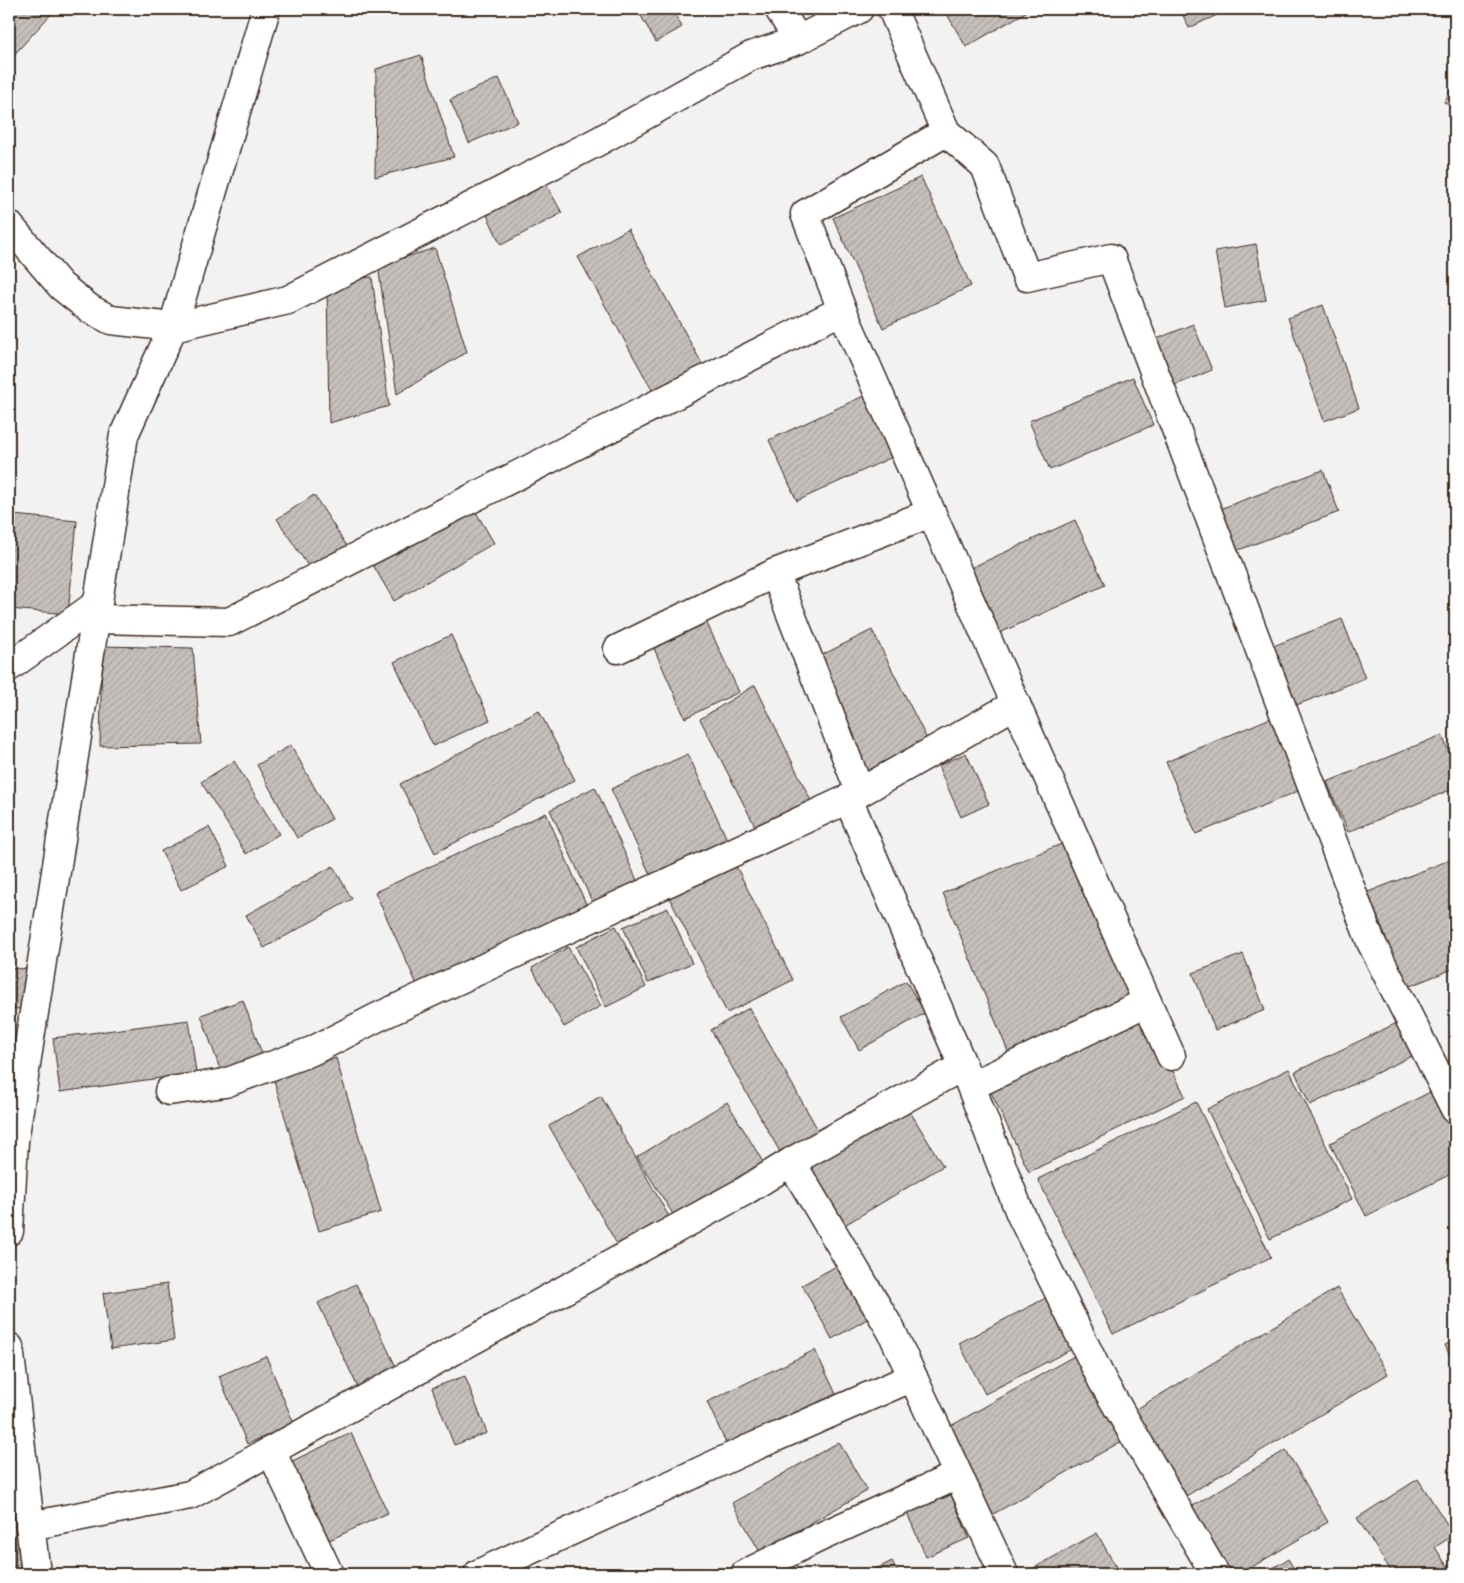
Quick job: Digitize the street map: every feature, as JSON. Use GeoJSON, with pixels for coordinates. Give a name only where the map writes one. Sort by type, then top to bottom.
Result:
{"type":"FeatureCollection","features":[{"type":"Feature","properties":{"kind":"street"},"geometry":{"type":"LineString","coordinates":[[9,1232],[10,1177],[14,1141],[124,435],[173,327],[266,9]]}},
{"type":"Feature","properties":{"kind":"street"},"geometry":{"type":"LineString","coordinates":[[779,9],[798,40]]}},
{"type":"Feature","properties":{"kind":"street"},"geometry":{"type":"LineString","coordinates":[[9,225],[61,286],[90,309],[111,320],[173,327],[288,300],[588,146],[751,56],[798,40],[859,9]]}},
{"type":"Feature","properties":{"kind":"street"},"geometry":{"type":"LineString","coordinates":[[892,9],[946,132],[985,166],[1027,277],[1111,258],[1371,942],[1455,1109]]}},
{"type":"Feature","properties":{"kind":"street"},"geometry":{"type":"LineString","coordinates":[[946,132],[805,214],[842,310],[1171,1056]]}},
{"type":"Feature","properties":{"kind":"street"},"geometry":{"type":"LineString","coordinates":[[9,666],[96,612],[229,622],[842,310]]}},
{"type":"Feature","properties":{"kind":"street"},"geometry":{"type":"LineString","coordinates":[[618,649],[774,572],[931,513]]}},
{"type":"Feature","properties":{"kind":"street"},"geometry":{"type":"LineString","coordinates":[[774,572],[854,796],[1020,1213],[1103,1382],[1214,1574]]}},
{"type":"Feature","properties":{"kind":"street"},"geometry":{"type":"LineString","coordinates":[[169,1091],[224,1083],[312,1050],[378,1017],[854,796],[1016,704]]}},
{"type":"Feature","properties":{"kind":"street"},"geometry":{"type":"LineString","coordinates":[[30,1526],[190,1495],[743,1192],[791,1162],[967,1076],[1147,1002]]}},
{"type":"Feature","properties":{"kind":"street"},"geometry":{"type":"LineString","coordinates":[[791,1162],[890,1330],[1004,1574]]}},
{"type":"Feature","properties":{"kind":"street"},"geometry":{"type":"LineString","coordinates":[[9,1347],[16,1477],[30,1526],[36,1574]]}},
{"type":"Feature","properties":{"kind":"street"},"geometry":{"type":"LineString","coordinates":[[478,1574],[744,1451],[913,1377]]}},
{"type":"Feature","properties":{"kind":"street"},"geometry":{"type":"LineString","coordinates":[[271,1451],[329,1574]]}},
{"type":"Feature","properties":{"kind":"street"},"geometry":{"type":"LineString","coordinates":[[745,1574],[818,1538],[958,1475]]}},
{"type":"Feature","properties":{"kind":"building"},"geometry":{"type":"Polygon","coordinates":[[[9,9],[48,9],[52,13],[10,59],[9,9]]]}},
{"type":"Feature","properties":{"kind":"building"},"geometry":{"type":"Polygon","coordinates":[[[637,9],[672,9],[682,27],[656,42],[637,9]]]}},
{"type":"Feature","properties":{"kind":"building"},"geometry":{"type":"Polygon","coordinates":[[[944,9],[1024,9],[1026,12],[966,47],[944,9]]]}},
{"type":"Feature","properties":{"kind":"building"},"geometry":{"type":"Polygon","coordinates":[[[1180,9],[1230,9],[1189,28],[1180,9]]]}},
{"type":"Feature","properties":{"kind":"building"},"geometry":{"type":"Polygon","coordinates":[[[421,55],[454,157],[375,177],[376,69],[421,55]]]}},
{"type":"Feature","properties":{"kind":"building"},"geometry":{"type":"Polygon","coordinates":[[[499,78],[518,122],[469,143],[450,100],[499,78]]]}},
{"type":"Feature","properties":{"kind":"building"},"geometry":{"type":"Polygon","coordinates":[[[1455,84],[1455,109],[1444,102],[1455,84]]]}},
{"type":"Feature","properties":{"kind":"building"},"geometry":{"type":"Polygon","coordinates":[[[921,177],[971,286],[883,328],[833,218],[921,177]]]}},
{"type":"Feature","properties":{"kind":"building"},"geometry":{"type":"Polygon","coordinates":[[[546,184],[562,213],[501,245],[487,215],[546,184]]]}},
{"type":"Feature","properties":{"kind":"building"},"geometry":{"type":"Polygon","coordinates":[[[628,229],[705,369],[656,397],[578,257],[628,229]]]}},
{"type":"Feature","properties":{"kind":"building"},"geometry":{"type":"Polygon","coordinates":[[[1256,244],[1266,300],[1225,308],[1215,251],[1256,244]]]}},
{"type":"Feature","properties":{"kind":"building"},"geometry":{"type":"Polygon","coordinates":[[[435,248],[467,352],[397,394],[378,266],[435,248]]]}},
{"type":"Feature","properties":{"kind":"building"},"geometry":{"type":"Polygon","coordinates":[[[372,277],[389,406],[329,423],[327,281],[372,277]]]}},
{"type":"Feature","properties":{"kind":"building"},"geometry":{"type":"Polygon","coordinates":[[[1323,305],[1359,408],[1324,421],[1288,318],[1323,305]]]}},
{"type":"Feature","properties":{"kind":"building"},"geometry":{"type":"Polygon","coordinates":[[[1193,324],[1212,370],[1166,389],[1147,343],[1193,324]]]}},
{"type":"Feature","properties":{"kind":"building"},"geometry":{"type":"Polygon","coordinates":[[[1133,377],[1153,425],[1050,470],[1029,421],[1133,377]]]}},
{"type":"Feature","properties":{"kind":"building"},"geometry":{"type":"Polygon","coordinates":[[[872,392],[901,453],[797,501],[769,440],[872,392]]]}},
{"type":"Feature","properties":{"kind":"building"},"geometry":{"type":"Polygon","coordinates":[[[1323,470],[1339,512],[1228,554],[1212,512],[1323,470]]]}},
{"type":"Feature","properties":{"kind":"building"},"geometry":{"type":"Polygon","coordinates":[[[314,495],[352,554],[316,578],[277,519],[314,495]]]}},
{"type":"Feature","properties":{"kind":"building"},"geometry":{"type":"Polygon","coordinates":[[[473,507],[494,543],[394,601],[373,565],[473,507]]]}},
{"type":"Feature","properties":{"kind":"building"},"geometry":{"type":"Polygon","coordinates":[[[13,515],[77,521],[68,614],[9,609],[9,564],[13,515]]]}},
{"type":"Feature","properties":{"kind":"building"},"geometry":{"type":"Polygon","coordinates":[[[1075,520],[1105,585],[993,636],[964,571],[1075,520]]]}},
{"type":"Feature","properties":{"kind":"building"},"geometry":{"type":"Polygon","coordinates":[[[705,619],[739,692],[685,718],[652,644],[705,619]]]}},
{"type":"Feature","properties":{"kind":"building"},"geometry":{"type":"Polygon","coordinates":[[[1342,619],[1365,678],[1289,708],[1266,649],[1342,619]]]}},
{"type":"Feature","properties":{"kind":"building"},"geometry":{"type":"Polygon","coordinates":[[[872,630],[929,743],[868,774],[812,660],[872,630]]]}},
{"type":"Feature","properties":{"kind":"building"},"geometry":{"type":"Polygon","coordinates":[[[451,635],[490,720],[433,746],[394,662],[451,635]]]}},
{"type":"Feature","properties":{"kind":"building"},"geometry":{"type":"Polygon","coordinates":[[[102,646],[193,648],[201,744],[100,746],[102,646]]]}},
{"type":"Feature","properties":{"kind":"building"},"geometry":{"type":"Polygon","coordinates":[[[755,685],[811,801],[757,830],[700,719],[755,685]]]}},
{"type":"Feature","properties":{"kind":"building"},"geometry":{"type":"Polygon","coordinates":[[[539,711],[575,780],[435,853],[400,784],[539,711]]]}},
{"type":"Feature","properties":{"kind":"building"},"geometry":{"type":"Polygon","coordinates":[[[1273,717],[1303,789],[1196,834],[1166,762],[1273,717]]]}},
{"type":"Feature","properties":{"kind":"building"},"geometry":{"type":"Polygon","coordinates":[[[1442,735],[1455,768],[1455,788],[1348,832],[1327,782],[1442,735]]]}},
{"type":"Feature","properties":{"kind":"building"},"geometry":{"type":"Polygon","coordinates":[[[291,745],[332,819],[297,838],[257,765],[291,745]]]}},
{"type":"Feature","properties":{"kind":"building"},"geometry":{"type":"Polygon","coordinates":[[[966,753],[989,804],[961,817],[938,766],[966,753]]]}},
{"type":"Feature","properties":{"kind":"building"},"geometry":{"type":"Polygon","coordinates":[[[688,754],[731,848],[654,883],[611,789],[688,754]]]}},
{"type":"Feature","properties":{"kind":"building"},"geometry":{"type":"Polygon","coordinates":[[[234,761],[279,834],[246,854],[201,782],[234,761]]]}},
{"type":"Feature","properties":{"kind":"building"},"geometry":{"type":"Polygon","coordinates":[[[595,787],[640,887],[596,910],[550,810],[595,787]]]}},
{"type":"Feature","properties":{"kind":"building"},"geometry":{"type":"Polygon","coordinates":[[[546,813],[590,913],[419,989],[375,892],[546,813]]]}},
{"type":"Feature","properties":{"kind":"building"},"geometry":{"type":"Polygon","coordinates":[[[209,827],[229,866],[181,890],[161,851],[209,827]]]}},
{"type":"Feature","properties":{"kind":"building"},"geometry":{"type":"Polygon","coordinates":[[[1071,840],[1136,1001],[1009,1054],[943,893],[1071,840]]]}},
{"type":"Feature","properties":{"kind":"building"},"geometry":{"type":"Polygon","coordinates":[[[1455,858],[1455,968],[1405,988],[1368,892],[1455,858]]]}},
{"type":"Feature","properties":{"kind":"building"},"geometry":{"type":"Polygon","coordinates":[[[734,862],[793,980],[727,1013],[668,895],[734,862]]]}},
{"type":"Feature","properties":{"kind":"building"},"geometry":{"type":"Polygon","coordinates":[[[333,866],[352,899],[264,948],[246,915],[333,866]]]}},
{"type":"Feature","properties":{"kind":"building"},"geometry":{"type":"Polygon","coordinates":[[[668,908],[692,963],[648,983],[623,927],[668,908]]]}},
{"type":"Feature","properties":{"kind":"building"},"geometry":{"type":"Polygon","coordinates":[[[616,926],[646,987],[606,1007],[576,947],[616,926]]]}},
{"type":"Feature","properties":{"kind":"building"},"geometry":{"type":"Polygon","coordinates":[[[568,947],[601,1006],[564,1027],[532,968],[568,947]]]}},
{"type":"Feature","properties":{"kind":"building"},"geometry":{"type":"Polygon","coordinates":[[[1243,954],[1265,1010],[1215,1030],[1193,973],[1243,954]]]}},
{"type":"Feature","properties":{"kind":"building"},"geometry":{"type":"Polygon","coordinates":[[[9,968],[31,969],[29,1010],[9,1008],[9,968]]]}},
{"type":"Feature","properties":{"kind":"building"},"geometry":{"type":"Polygon","coordinates":[[[906,981],[925,1013],[859,1050],[841,1017],[906,981]]]}},
{"type":"Feature","properties":{"kind":"building"},"geometry":{"type":"Polygon","coordinates":[[[243,1000],[263,1057],[221,1072],[201,1015],[243,1000]]]}},
{"type":"Feature","properties":{"kind":"building"},"geometry":{"type":"Polygon","coordinates":[[[749,1008],[822,1137],[784,1159],[711,1030],[749,1008]]]}},
{"type":"Feature","properties":{"kind":"building"},"geometry":{"type":"Polygon","coordinates":[[[1144,1012],[1185,1096],[1029,1172],[989,1088],[1144,1012]]]}},
{"type":"Feature","properties":{"kind":"building"},"geometry":{"type":"Polygon","coordinates":[[[189,1020],[196,1073],[60,1092],[53,1038],[189,1020]]]}},
{"type":"Feature","properties":{"kind":"building"},"geometry":{"type":"Polygon","coordinates":[[[1403,1020],[1418,1053],[1310,1105],[1295,1072],[1403,1020]]]}},
{"type":"Feature","properties":{"kind":"building"},"geometry":{"type":"Polygon","coordinates":[[[336,1058],[381,1212],[319,1231],[273,1077],[336,1058]]]}},
{"type":"Feature","properties":{"kind":"building"},"geometry":{"type":"Polygon","coordinates":[[[1289,1069],[1352,1199],[1270,1239],[1207,1109],[1289,1069]]]}},
{"type":"Feature","properties":{"kind":"building"},"geometry":{"type":"Polygon","coordinates":[[[1436,1089],[1455,1127],[1455,1172],[1366,1216],[1330,1143],[1436,1089]]]}},
{"type":"Feature","properties":{"kind":"building"},"geometry":{"type":"Polygon","coordinates":[[[601,1096],[672,1222],[621,1251],[549,1126],[601,1096]]]}},
{"type":"Feature","properties":{"kind":"building"},"geometry":{"type":"Polygon","coordinates":[[[727,1102],[766,1167],[678,1222],[637,1157],[727,1102]]]}},
{"type":"Feature","properties":{"kind":"building"},"geometry":{"type":"Polygon","coordinates":[[[1196,1102],[1271,1257],[1113,1334],[1038,1179],[1196,1102]]]}},
{"type":"Feature","properties":{"kind":"building"},"geometry":{"type":"Polygon","coordinates":[[[906,1105],[943,1166],[843,1226],[806,1165],[906,1105]]]}},
{"type":"Feature","properties":{"kind":"building"},"geometry":{"type":"Polygon","coordinates":[[[842,1263],[871,1317],[832,1339],[802,1285],[842,1263]]]}},
{"type":"Feature","properties":{"kind":"building"},"geometry":{"type":"Polygon","coordinates":[[[167,1284],[174,1340],[111,1349],[103,1293],[167,1284]]]}},
{"type":"Feature","properties":{"kind":"building"},"geometry":{"type":"Polygon","coordinates":[[[356,1284],[401,1377],[362,1396],[318,1303],[356,1284]]]}},
{"type":"Feature","properties":{"kind":"building"},"geometry":{"type":"Polygon","coordinates":[[[1337,1288],[1388,1374],[1181,1499],[1130,1413],[1337,1288]]]}},
{"type":"Feature","properties":{"kind":"building"},"geometry":{"type":"Polygon","coordinates":[[[1046,1298],[1072,1349],[985,1394],[959,1343],[1046,1298]]]}},
{"type":"Feature","properties":{"kind":"building"},"geometry":{"type":"Polygon","coordinates":[[[1455,1340],[1455,1368],[1445,1345],[1455,1340]]]}},
{"type":"Feature","properties":{"kind":"building"},"geometry":{"type":"Polygon","coordinates":[[[815,1350],[836,1394],[727,1445],[707,1402],[815,1350]]]}},
{"type":"Feature","properties":{"kind":"building"},"geometry":{"type":"Polygon","coordinates":[[[266,1356],[294,1424],[247,1444],[219,1376],[266,1356]]]}},
{"type":"Feature","properties":{"kind":"building"},"geometry":{"type":"Polygon","coordinates":[[[1074,1356],[1122,1441],[988,1517],[940,1432],[1074,1356]]]}},
{"type":"Feature","properties":{"kind":"building"},"geometry":{"type":"Polygon","coordinates":[[[465,1376],[487,1433],[454,1445],[432,1388],[465,1376]]]}},
{"type":"Feature","properties":{"kind":"building"},"geometry":{"type":"Polygon","coordinates":[[[351,1433],[388,1513],[325,1542],[288,1463],[351,1433]]]}},
{"type":"Feature","properties":{"kind":"building"},"geometry":{"type":"Polygon","coordinates":[[[839,1442],[867,1491],[760,1552],[732,1503],[839,1442]]]}},
{"type":"Feature","properties":{"kind":"building"},"geometry":{"type":"Polygon","coordinates":[[[1286,1450],[1328,1522],[1240,1574],[1231,1574],[1191,1507],[1286,1450]]]}},
{"type":"Feature","properties":{"kind":"building"},"geometry":{"type":"Polygon","coordinates":[[[1418,1479],[1454,1535],[1435,1547],[1452,1574],[1393,1574],[1357,1518],[1418,1479]]]}},
{"type":"Feature","properties":{"kind":"building"},"geometry":{"type":"Polygon","coordinates":[[[948,1487],[969,1538],[926,1557],[904,1506],[948,1487]]]}},
{"type":"Feature","properties":{"kind":"building"},"geometry":{"type":"Polygon","coordinates":[[[1097,1533],[1117,1569],[1108,1574],[1023,1574],[1097,1533]]]}},
{"type":"Feature","properties":{"kind":"building"},"geometry":{"type":"Polygon","coordinates":[[[17,1534],[28,1561],[9,1569],[9,1537],[17,1534]]]}},
{"type":"Feature","properties":{"kind":"building"},"geometry":{"type":"Polygon","coordinates":[[[1288,1559],[1297,1574],[1263,1574],[1288,1559]]]}},
{"type":"Feature","properties":{"kind":"building"},"geometry":{"type":"Polygon","coordinates":[[[892,1561],[899,1574],[866,1574],[892,1561]]]}}]}
